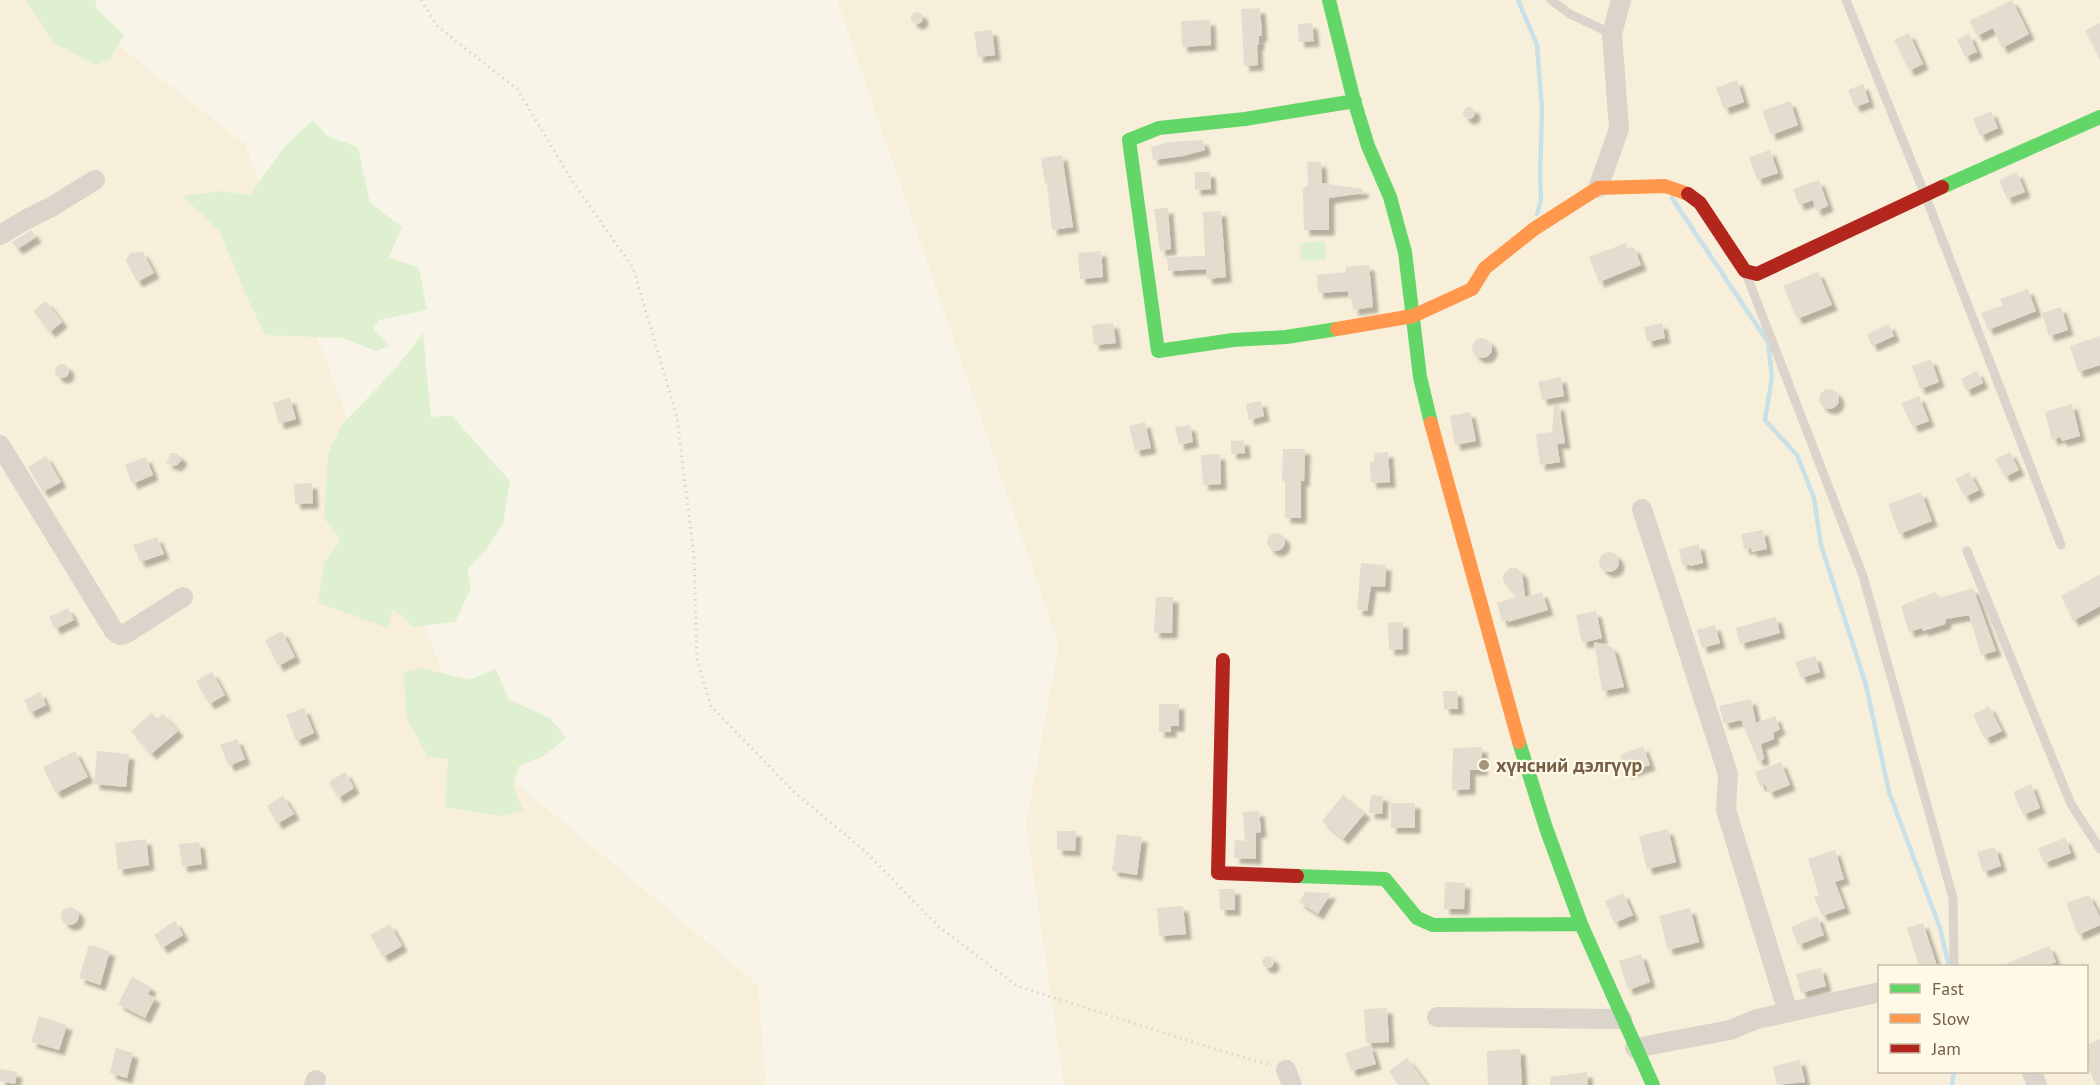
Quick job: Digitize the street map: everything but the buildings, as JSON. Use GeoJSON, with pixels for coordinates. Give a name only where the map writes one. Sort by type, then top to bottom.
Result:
{"type":"FeatureCollection","features":[{"type":"Feature","properties":{"kind":"street"},"geometry":{"type":"LineString","coordinates":[[1329,0],[1368,146],[1390,197],[1405,252],[1420,377],[1518,738],[1546,828],[1581,924],[1653,1085]]}},
{"type":"Feature","properties":{"kind":"street"},"geometry":{"type":"LineString","coordinates":[[1598,188],[1619,129],[1612,33],[1621,0]]}},
{"type":"Feature","properties":{"kind":"street"},"geometry":{"type":"LineString","coordinates":[[1355,101],[1209,124],[1162,126],[1146,130],[1128,140],[1158,351],[1233,340],[1286,337],[1413,316],[1472,289],[1485,268],[1534,229],[1598,188],[1665,186],[1684,191],[1700,203],[1745,271],[1757,274],[1925,195],[2100,117]]}},
{"type":"Feature","properties":{"kind":"street"},"geometry":{"type":"LineString","coordinates":[[0,236],[95,180]]}},
{"type":"Feature","properties":{"kind":"street"},"geometry":{"type":"LineString","coordinates":[[0,445],[114,631],[120,635],[125,634],[183,597]]}},
{"type":"Feature","properties":{"kind":"street"},"geometry":{"type":"LineString","coordinates":[[1642,509],[1728,774],[1726,810],[1788,1012]]}},
{"type":"Feature","properties":{"kind":"street"},"geometry":{"type":"LineString","coordinates":[[1223,660],[1218,873],[1385,879],[1417,918],[1433,925],[1581,924]]}},
{"type":"Feature","properties":{"kind":"street"},"geometry":{"type":"LineString","coordinates":[[1635,1048],[1730,1030],[1788,1012],[1878,992]]}},
{"type":"Feature","properties":{"kind":"street"},"geometry":{"type":"LineString","coordinates":[[1437,1017],[1622,1018]]}},
{"type":"Feature","properties":{"kind":"lane"},"geometry":{"type":"LineString","coordinates":[[1551,0],[1570,14],[1612,33]]}},
{"type":"Feature","properties":{"kind":"lane"},"geometry":{"type":"LineString","coordinates":[[1846,0],[1925,195],[2061,545]]}},
{"type":"Feature","properties":{"kind":"lane"},"geometry":{"type":"LineString","coordinates":[[1745,271],[1863,576],[1953,898],[1954,965]]}},
{"type":"Feature","properties":{"kind":"lane"},"geometry":{"type":"LineString","coordinates":[[1967,551],[2071,804],[2100,849]]}},
{"type":"Feature","properties":{"kind":"path"},"geometry":{"type":"LineString","coordinates":[[421,0],[438,27],[517,89],[573,182],[633,268],[677,417],[694,556],[697,659],[711,706],[795,793],[865,851],[938,926],[1017,986],[1215,1050],[1289,1077]]}},
{"type":"Feature","properties":{"kind":"shaded area"},"geometry":{"type":"Polygon","coordinates":[[[0,0],[60,0],[245,144],[469,744],[758,985],[766,1085],[0,1085],[0,0]]]}},
{"type":"Feature","properties":{"kind":"shaded area"},"geometry":{"type":"Polygon","coordinates":[[[837,0],[2100,0],[2100,1085],[1064,1085],[1026,824],[1059,645],[837,0]]]}},
{"type":"Feature","properties":{"kind":"green space"},"geometry":{"type":"Polygon","coordinates":[[[25,0],[97,0],[95,7],[124,35],[110,59],[95,65],[55,43],[25,0]]]}},
{"type":"Feature","properties":{"kind":"green space"},"geometry":{"type":"Polygon","coordinates":[[[313,120],[327,136],[358,147],[370,203],[402,227],[389,257],[419,268],[427,310],[379,320],[373,329],[390,346],[376,351],[343,338],[265,335],[220,232],[183,196],[221,191],[250,195],[285,146],[313,120]]]}},
{"type":"Feature","properties":{"kind":"green space"},"geometry":{"type":"Polygon","coordinates":[[[1325,241],[1326,260],[1301,261],[1300,243],[1325,241]]]}},
{"type":"Feature","properties":{"kind":"green space"},"geometry":{"type":"Polygon","coordinates":[[[423,333],[431,417],[451,415],[510,481],[503,524],[486,550],[467,570],[471,588],[455,622],[413,627],[393,608],[388,628],[318,603],[324,563],[340,540],[324,518],[328,454],[342,425],[396,368],[423,333]]]}},
{"type":"Feature","properties":{"kind":"green space"},"geometry":{"type":"Polygon","coordinates":[[[422,668],[469,680],[496,669],[508,699],[550,718],[566,738],[544,756],[519,766],[513,786],[523,810],[501,816],[445,807],[448,759],[428,757],[407,719],[403,673],[422,668]]]}},
{"type":"Feature","properties":{"kind":"waterway"},"geometry":{"type":"LineString","coordinates":[[1518,0],[1537,45],[1542,109],[1541,200],[1537,214]]}},
{"type":"Feature","properties":{"kind":"waterway"},"geometry":{"type":"LineString","coordinates":[[1672,198],[1768,342],[1772,377],[1765,420],[1797,455],[1814,498],[1821,545],[1866,685],[1889,792],[1940,928],[1949,965]]}},
{"type":"Feature","properties":{"kind":"waterway"},"geometry":{"type":"LineString","coordinates":[[1952,1085],[1954,1073]]}},
{"type":"Feature","properties":{"kind":"traffic: fast"},"geometry":{"type":"LineString","coordinates":[[1329,0],[1353,97],[1368,146],[1390,197],[1405,252],[1420,377],[1431,423]]}},
{"type":"Feature","properties":{"kind":"traffic: fast"},"geometry":{"type":"LineString","coordinates":[[1337,329],[1158,351],[1129,140],[1159,128],[1245,119],[1355,101]]}},
{"type":"Feature","properties":{"kind":"traffic: fast"},"geometry":{"type":"LineString","coordinates":[[1942,187],[2100,117]]}},
{"type":"Feature","properties":{"kind":"traffic: fast"},"geometry":{"type":"LineString","coordinates":[[1519,742],[1546,828],[1581,924],[1653,1085]]}},
{"type":"Feature","properties":{"kind":"traffic: fast"},"geometry":{"type":"LineString","coordinates":[[1297,876],[1385,879],[1417,918],[1433,925],[1581,924]]}},
{"type":"Feature","properties":{"kind":"traffic: slow"},"geometry":{"type":"LineString","coordinates":[[1337,329],[1413,316],[1472,289],[1485,268],[1534,229],[1598,188],[1665,186],[1688,194]]}},
{"type":"Feature","properties":{"kind":"traffic: slow"},"geometry":{"type":"LineString","coordinates":[[1431,423],[1519,742]]}},
{"type":"Feature","properties":{"kind":"traffic: jam"},"geometry":{"type":"LineString","coordinates":[[1688,194],[1700,203],[1745,271],[1757,274],[1942,187]]}},
{"type":"Feature","properties":{"kind":"traffic: jam"},"geometry":{"type":"LineString","coordinates":[[1223,660],[1218,873],[1297,876]]}},
{"type":"Feature","properties":{"kind":"place","name":"хүнсний дэлгүүр"},"geometry":{"type":"Point","coordinates":[1484,765]}}]}
